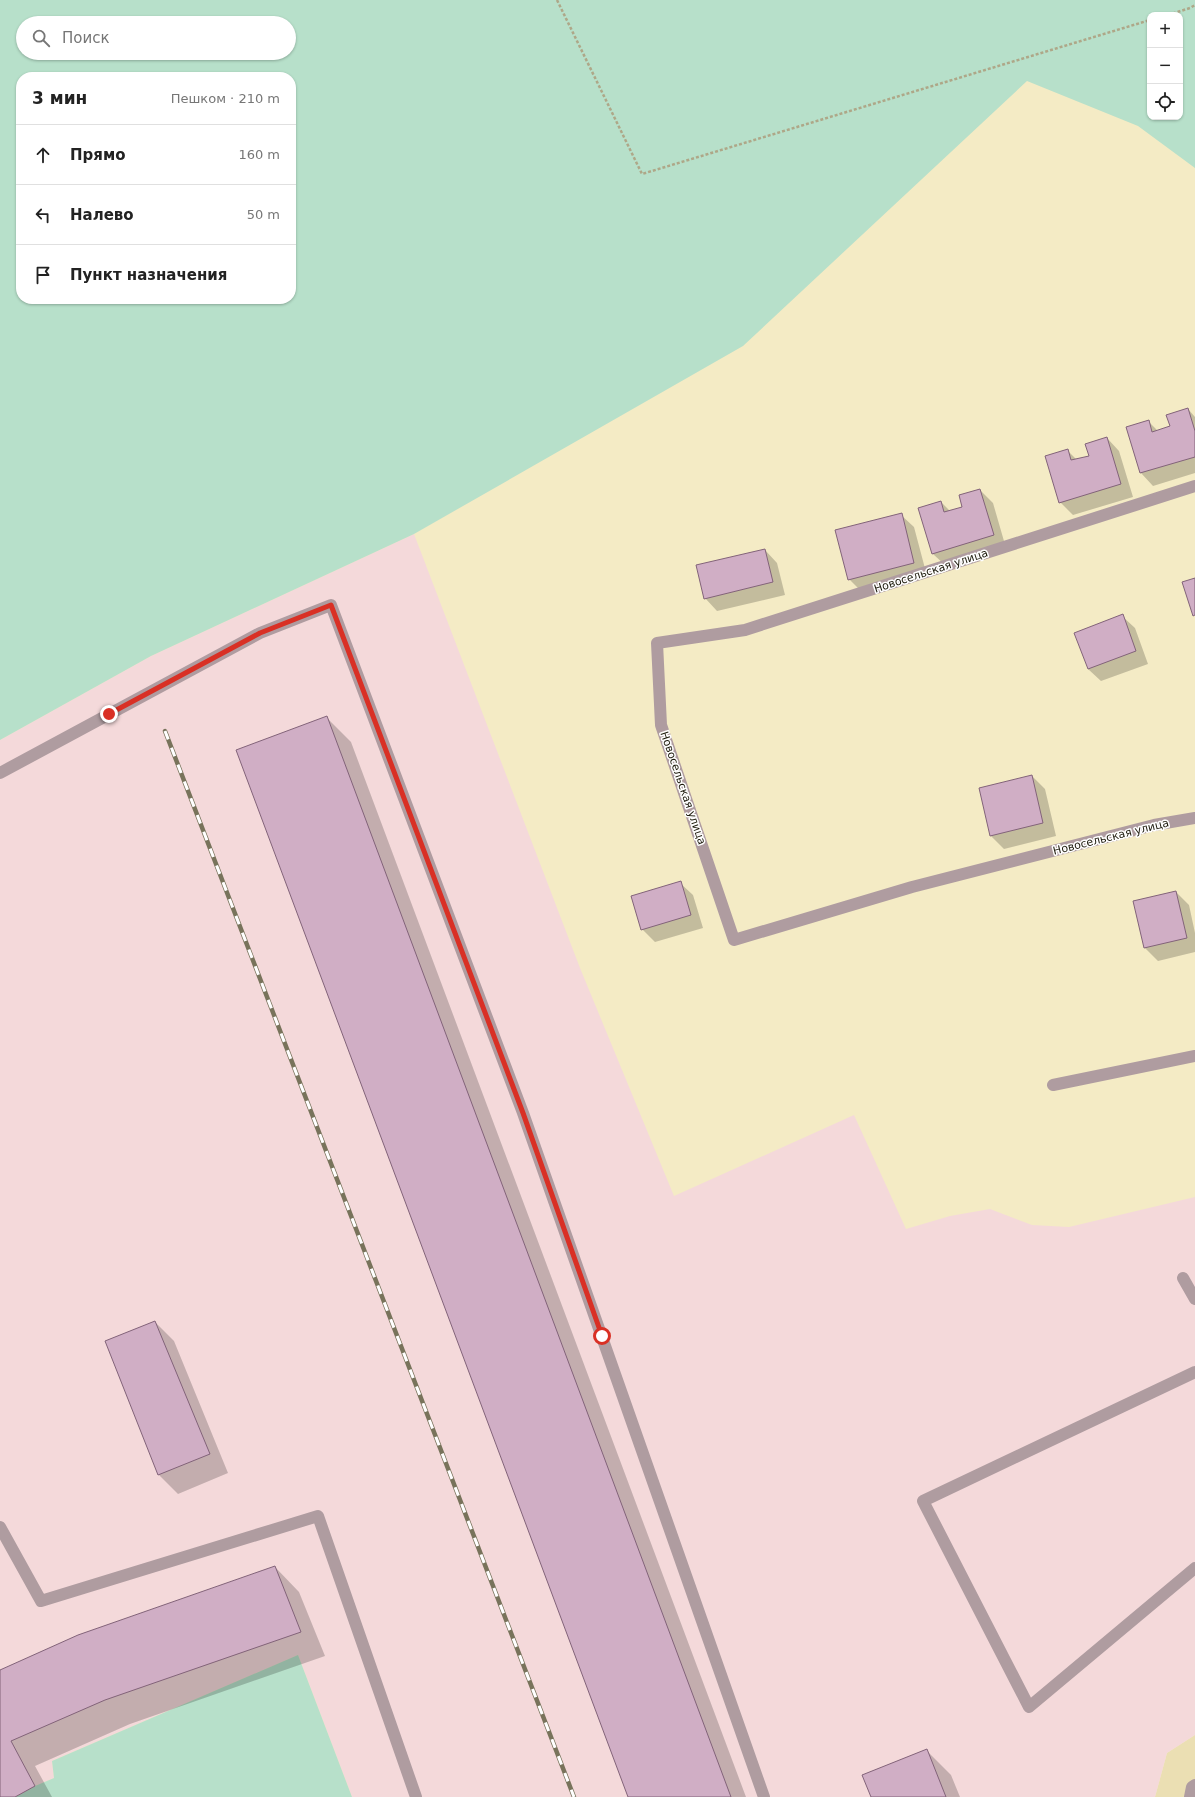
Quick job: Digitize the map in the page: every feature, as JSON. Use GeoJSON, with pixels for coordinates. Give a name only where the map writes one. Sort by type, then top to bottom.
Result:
{"type":"FeatureCollection","features":[{"type":"Feature","properties":{"kind":"street","name":"Новосельская улица"},"geometry":{"type":"LineString","coordinates":[[1195,486],[745,630],[657,643],[661,725],[734,940],[912,887],[1154,825],[1195,818]]}},
{"type":"Feature","properties":{"kind":"street"},"geometry":{"type":"LineString","coordinates":[[0,773],[260,633],[331,605],[523,1113],[764,1797]]}},
{"type":"Feature","properties":{"kind":"street"},"geometry":{"type":"LineString","coordinates":[[1053,1085],[1195,1056]]}},
{"type":"Feature","properties":{"kind":"street"},"geometry":{"type":"LineString","coordinates":[[1183,1278],[1195,1299]]}},
{"type":"Feature","properties":{"kind":"street"},"geometry":{"type":"LineString","coordinates":[[1195,1372],[923,1501],[1029,1706],[1195,1568]]}},
{"type":"Feature","properties":{"kind":"street"},"geometry":{"type":"LineString","coordinates":[[0,1527],[41,1601],[318,1516],[416,1797]]}},
{"type":"Feature","properties":{"kind":"street"},"geometry":{"type":"LineString","coordinates":[[1190,1797],[1192,1787],[1195,1785]]}},
{"type":"Feature","properties":{"kind":"path"},"geometry":{"type":"LineString","coordinates":[[557,0],[642,174],[1147,21]]}},
{"type":"Feature","properties":{"kind":"path"},"geometry":{"type":"LineString","coordinates":[[1177,12],[1195,5]]}},
{"type":"Feature","properties":{"kind":"shaded area"},"geometry":{"type":"Polygon","coordinates":[[[414,534],[580,968],[674,1196],[854,1115],[906,1229],[950,1216],[990,1209],[1032,1225],[1069,1227],[1195,1197],[1195,1735],[1167,1753],[1155,1797],[352,1797],[298,1655],[52,1761],[54,1778],[15,1797],[0,1797],[0,740],[151,656],[414,534]]]}},
{"type":"Feature","properties":{"kind":"shaded area"},"geometry":{"type":"Polygon","coordinates":[[[1195,1735],[1195,1797],[1155,1797],[1167,1753],[1195,1735]]]}},
{"type":"Feature","properties":{"kind":"green space"},"geometry":{"type":"Polygon","coordinates":[[[0,0],[1195,0],[1195,168],[1138,126],[1027,81],[743,346],[414,534],[151,656],[0,740],[0,0]]]}},
{"type":"Feature","properties":{"kind":"green space"},"geometry":{"type":"Polygon","coordinates":[[[298,1655],[352,1797],[15,1797],[54,1778],[52,1761],[298,1655]]]}},
{"type":"Feature","properties":{"kind":"building"},"geometry":{"type":"Polygon","coordinates":[[[1188,408],[1195,431],[1195,457],[1140,473],[1126,427],[1149,420],[1152,432],[1170,426],[1166,415],[1188,408]]]}},
{"type":"Feature","properties":{"kind":"building"},"geometry":{"type":"Polygon","coordinates":[[[1107,437],[1121,484],[1059,503],[1045,456],[1068,449],[1071,460],[1089,456],[1085,444],[1107,437]]]}},
{"type":"Feature","properties":{"kind":"building"},"geometry":{"type":"Polygon","coordinates":[[[980,489],[994,535],[932,554],[918,508],[941,501],[944,512],[962,507],[959,495],[980,489]]]}},
{"type":"Feature","properties":{"kind":"building"},"geometry":{"type":"Polygon","coordinates":[[[902,513],[914,563],[848,580],[835,530],[902,513]]]}},
{"type":"Feature","properties":{"kind":"building"},"geometry":{"type":"Polygon","coordinates":[[[765,549],[773,582],[704,599],[696,565],[765,549]]]}},
{"type":"Feature","properties":{"kind":"building"},"geometry":{"type":"Polygon","coordinates":[[[1195,578],[1195,615],[1193,616],[1182,582],[1195,578]]]}},
{"type":"Feature","properties":{"kind":"building"},"geometry":{"type":"Polygon","coordinates":[[[1123,614],[1136,651],[1088,669],[1074,633],[1123,614]]]}},
{"type":"Feature","properties":{"kind":"building"},"geometry":{"type":"Polygon","coordinates":[[[327,716],[731,1797],[628,1797],[236,750],[327,716]]]}},
{"type":"Feature","properties":{"kind":"building"},"geometry":{"type":"Polygon","coordinates":[[[1032,775],[1043,823],[990,836],[979,788],[1032,775]]]}},
{"type":"Feature","properties":{"kind":"building"},"geometry":{"type":"Polygon","coordinates":[[[681,881],[691,915],[641,930],[631,896],[681,881]]]}},
{"type":"Feature","properties":{"kind":"building"},"geometry":{"type":"Polygon","coordinates":[[[1176,891],[1187,938],[1144,948],[1133,901],[1176,891]]]}},
{"type":"Feature","properties":{"kind":"building"},"geometry":{"type":"Polygon","coordinates":[[[155,1321],[210,1454],[158,1475],[105,1341],[155,1321]]]}},
{"type":"Feature","properties":{"kind":"building"},"geometry":{"type":"Polygon","coordinates":[[[275,1566],[301,1632],[105,1700],[11,1741],[35,1786],[15,1797],[0,1797],[0,1670],[78,1635],[275,1566]]]}},
{"type":"Feature","properties":{"kind":"building"},"geometry":{"type":"Polygon","coordinates":[[[927,1749],[946,1797],[871,1797],[862,1775],[927,1749]]]}},
{"type":"Feature","properties":{"kind":"railway"},"geometry":{"type":"LineString","coordinates":[[165,731],[574,1797]]}},
{"type":"Feature","properties":{"kind":"route"},"geometry":{"type":"LineString","coordinates":[[109,714],[260,633],[331,605],[523,1113],[602,1336]]}}]}
